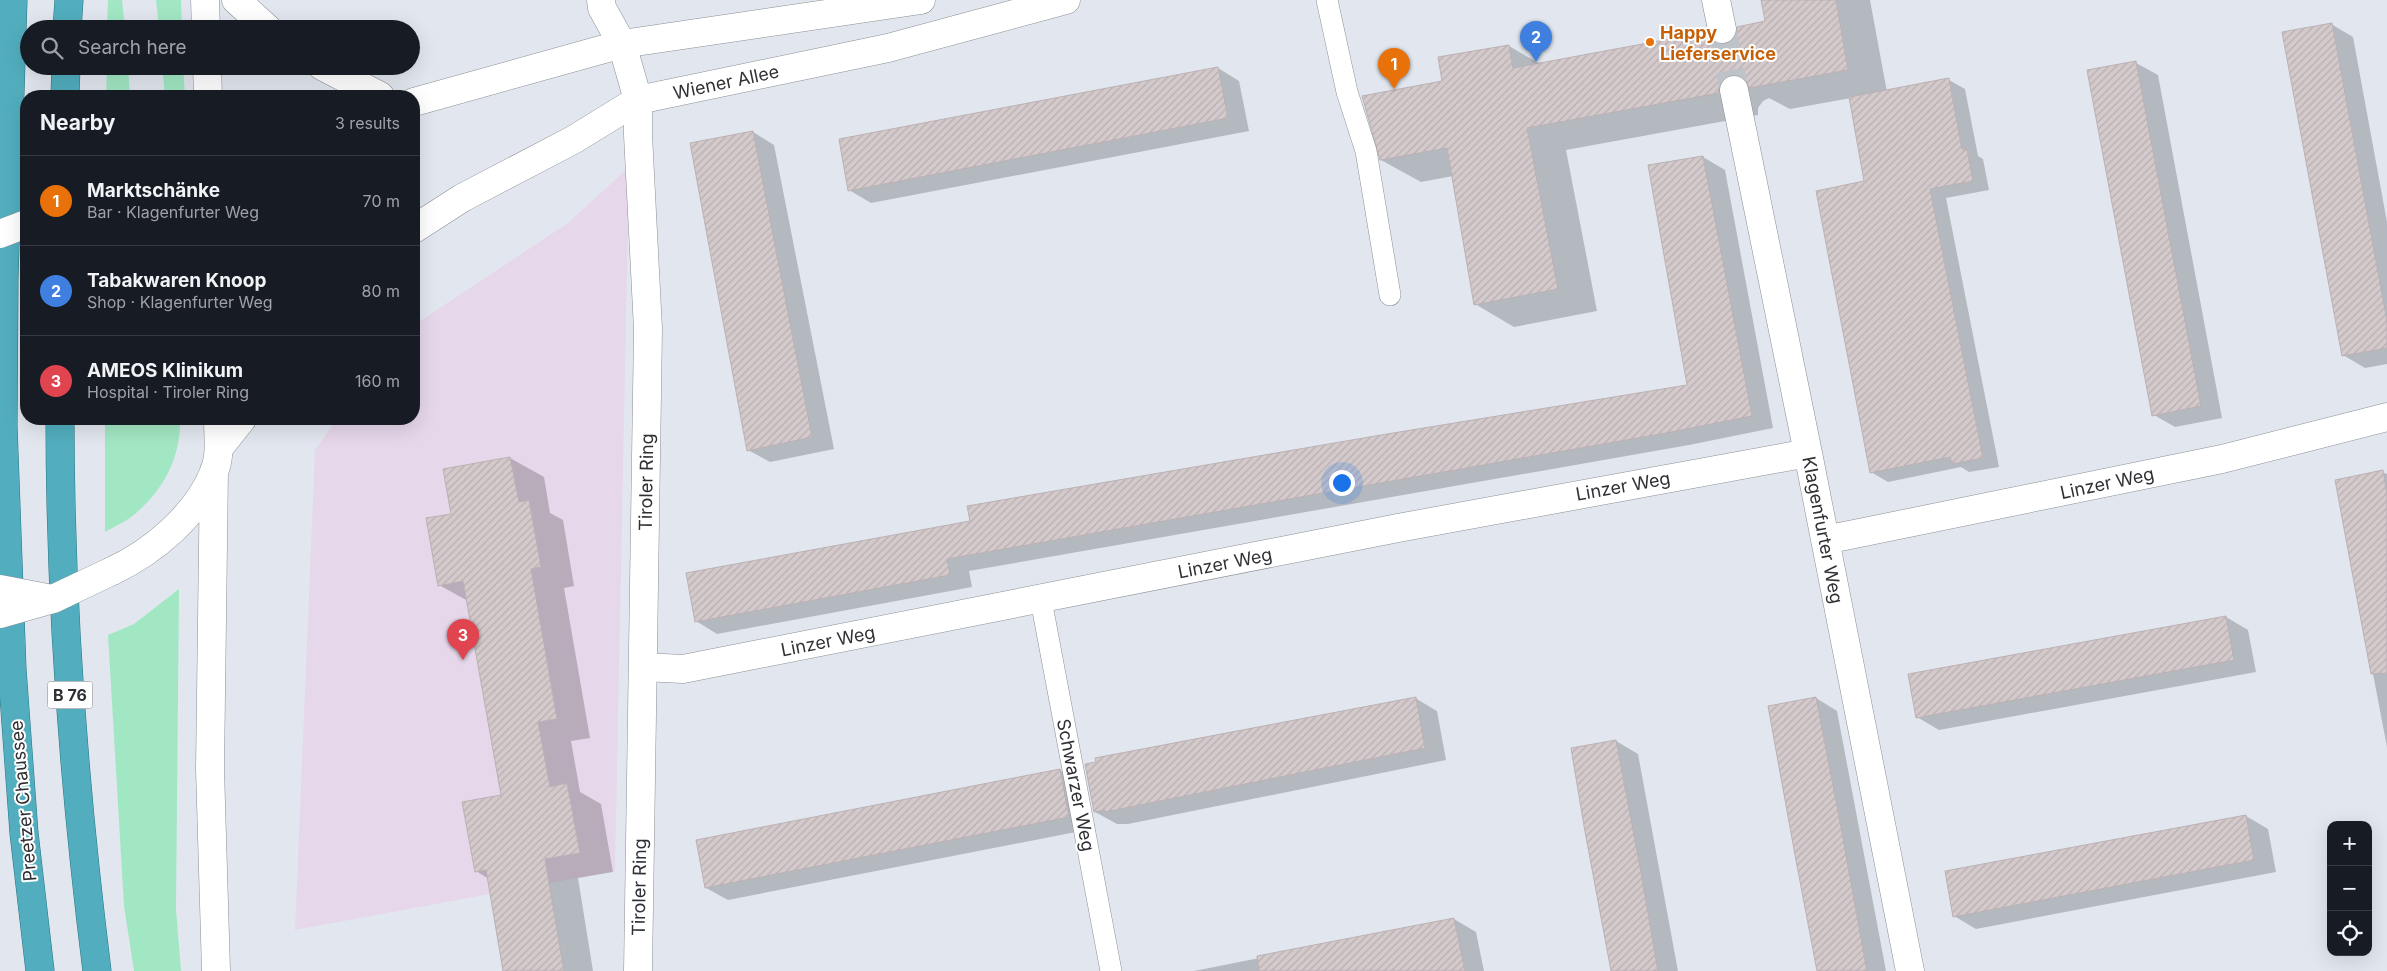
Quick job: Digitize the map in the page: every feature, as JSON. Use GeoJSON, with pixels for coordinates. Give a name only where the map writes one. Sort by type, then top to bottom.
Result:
{"type":"FeatureCollection","features":[{"type":"Feature","properties":{"kind":"highway","name":"Preetzer Chaussee"},"geometry":{"type":"LineString","coordinates":[[13,0],[4,278],[3,435],[12,669],[24,833],[40,971]]}},
{"type":"Feature","properties":{"kind":"highway"},"geometry":{"type":"LineString","coordinates":[[68,20],[69,0]]}},
{"type":"Feature","properties":{"kind":"highway"},"geometry":{"type":"LineString","coordinates":[[65,90],[66,75]]}},
{"type":"Feature","properties":{"kind":"highway","name":"B 76"},"geometry":{"type":"LineString","coordinates":[[60,425],[68,668],[77,792],[97,971]]}},
{"type":"Feature","properties":{"kind":"street"},"geometry":{"type":"LineString","coordinates":[[205,0],[206,20]]}},
{"type":"Feature","properties":{"kind":"street"},"geometry":{"type":"LineString","coordinates":[[236,0],[258,20]]}},
{"type":"Feature","properties":{"kind":"street","name":"Tiroler Ring"},"geometry":{"type":"LineString","coordinates":[[601,0],[602,8],[622,44],[638,100],[638,135],[648,329],[638,971]]}},
{"type":"Feature","properties":{"kind":"street"},"geometry":{"type":"LineString","coordinates":[[420,100],[622,44],[921,0]]}},
{"type":"Feature","properties":{"kind":"street","name":"Wiener Allee"},"geometry":{"type":"LineString","coordinates":[[420,226],[462,198],[573,140],[638,100],[888,48],[1066,0]]}},
{"type":"Feature","properties":{"kind":"street"},"geometry":{"type":"LineString","coordinates":[[1716,0],[1722,29]]}},
{"type":"Feature","properties":{"kind":"street"},"geometry":{"type":"LineString","coordinates":[[207,75],[208,90]]}},
{"type":"Feature","properties":{"kind":"street"},"geometry":{"type":"LineString","coordinates":[[339,75],[368,90]]}},
{"type":"Feature","properties":{"kind":"street","name":"Klagenfurter Weg"},"geometry":{"type":"LineString","coordinates":[[1734,90],[1910,971]]}},
{"type":"Feature","properties":{"kind":"street"},"geometry":{"type":"LineString","coordinates":[[0,234],[20,226]]}},
{"type":"Feature","properties":{"kind":"street","name":"Linzer Weg"},"geometry":{"type":"LineString","coordinates":[[1825,540],[2222,459],[2387,417]]}},
{"type":"Feature","properties":{"kind":"street"},"geometry":{"type":"LineString","coordinates":[[216,971],[210,768],[218,425]]}},
{"type":"Feature","properties":{"kind":"street"},"geometry":{"type":"LineString","coordinates":[[0,614],[53,599],[130,563],[179,523],[198,499],[216,460],[238,425]]}},
{"type":"Feature","properties":{"kind":"street","name":"Linzer Weg"},"geometry":{"type":"LineString","coordinates":[[643,667],[683,669],[1041,600],[1398,528],[1808,453]]}},
{"type":"Feature","properties":{"kind":"street"},"geometry":{"type":"LineString","coordinates":[[0,589],[53,599]]}},
{"type":"Feature","properties":{"kind":"lane"},"geometry":{"type":"LineString","coordinates":[[1327,0],[1347,92],[1366,151],[1390,295]]}},
{"type":"Feature","properties":{"kind":"lane","name":"Schwarzer Weg"},"geometry":{"type":"LineString","coordinates":[[1041,600],[1111,971]]}},
{"type":"Feature","properties":{"kind":"shaded area"},"geometry":{"type":"Polygon","coordinates":[[[629,167],[615,871],[295,930],[315,450],[333,425],[420,425],[420,321],[568,223],[629,167]]]}},
{"type":"Feature","properties":{"kind":"green space"},"geometry":{"type":"Polygon","coordinates":[[[108,0],[122,0],[124,20],[107,20],[108,0]]]}},
{"type":"Feature","properties":{"kind":"green space"},"geometry":{"type":"Polygon","coordinates":[[[156,0],[181,0],[182,20],[158,20],[156,0]]]}},
{"type":"Feature","properties":{"kind":"green space"},"geometry":{"type":"Polygon","coordinates":[[[107,75],[129,75],[130,90],[106,90],[107,75]]]}},
{"type":"Feature","properties":{"kind":"green space"},"geometry":{"type":"Polygon","coordinates":[[[163,75],[184,75],[185,90],[164,90],[163,75]]]}},
{"type":"Feature","properties":{"kind":"green space"},"geometry":{"type":"Polygon","coordinates":[[[105,425],[180,425],[174,459],[162,483],[135,514],[105,532],[105,425]]]}},
{"type":"Feature","properties":{"kind":"green space"},"geometry":{"type":"Polygon","coordinates":[[[179,589],[176,909],[181,971],[134,971],[124,906],[108,635],[134,624],[179,589]]]}},
{"type":"Feature","properties":{"kind":"building"},"geometry":{"type":"Polygon","coordinates":[[[1761,0],[1836,0],[1848,70],[1749,88],[1745,79],[1738,75],[1731,75],[1723,79],[1719,86],[1719,93],[1527,128],[1558,289],[1474,305],[1447,148],[1380,160],[1362,96],[1442,81],[1438,57],[1509,45],[1513,68],[1707,32],[1710,39],[1717,44],[1726,44],[1733,40],[1737,34],[1737,27],[1765,21],[1761,0]]]}},
{"type":"Feature","properties":{"kind":"building"},"geometry":{"type":"Polygon","coordinates":[[[2332,23],[2387,321],[2387,348],[2342,356],[2282,32],[2332,23]]]}},
{"type":"Feature","properties":{"kind":"building"},"geometry":{"type":"Polygon","coordinates":[[[2136,61],[2201,406],[2152,416],[2087,70],[2136,61]]]}},
{"type":"Feature","properties":{"kind":"building"},"geometry":{"type":"Polygon","coordinates":[[[1218,67],[1228,118],[848,191],[839,139],[1218,67]]]}},
{"type":"Feature","properties":{"kind":"building"},"geometry":{"type":"Polygon","coordinates":[[[1949,78],[1962,149],[1967,149],[1973,181],[1930,189],[1983,458],[1952,464],[1950,457],[1870,473],[1816,191],[1864,181],[1849,97],[1949,78]]]}},
{"type":"Feature","properties":{"kind":"building"},"geometry":{"type":"Polygon","coordinates":[[[753,131],[812,437],[747,451],[690,143],[753,131]]]}},
{"type":"Feature","properties":{"kind":"building"},"geometry":{"type":"Polygon","coordinates":[[[1703,156],[1752,416],[1666,433],[947,559],[950,575],[695,622],[686,573],[970,521],[967,506],[1687,385],[1648,165],[1703,156]]]}},
{"type":"Feature","properties":{"kind":"building"},"geometry":{"type":"Polygon","coordinates":[[[510,457],[519,502],[529,500],[541,567],[531,569],[557,719],[538,722],[550,787],[567,783],[580,853],[545,859],[564,971],[503,971],[486,870],[475,872],[462,802],[501,795],[463,581],[438,586],[426,518],[451,514],[443,469],[510,457]]]}},
{"type":"Feature","properties":{"kind":"building"},"geometry":{"type":"Polygon","coordinates":[[[2383,470],[2387,495],[2387,673],[2371,674],[2335,480],[2383,470]]]}},
{"type":"Feature","properties":{"kind":"building"},"geometry":{"type":"Polygon","coordinates":[[[2226,616],[2234,660],[1916,718],[1908,674],[2226,616]]]}},
{"type":"Feature","properties":{"kind":"building"},"geometry":{"type":"Polygon","coordinates":[[[1416,697],[1425,748],[1105,812],[1105,810],[1094,812],[1085,764],[1096,762],[1095,758],[1416,697]]]}},
{"type":"Feature","properties":{"kind":"building"},"geometry":{"type":"Polygon","coordinates":[[[1816,697],[1867,971],[1817,971],[1795,855],[1768,706],[1816,697]]]}},
{"type":"Feature","properties":{"kind":"building"},"geometry":{"type":"Polygon","coordinates":[[[1616,740],[1658,971],[1611,971],[1584,826],[1571,748],[1616,740]]]}},
{"type":"Feature","properties":{"kind":"building"},"geometry":{"type":"Polygon","coordinates":[[[1060,769],[1069,817],[705,888],[696,840],[1060,769]]]}},
{"type":"Feature","properties":{"kind":"building"},"geometry":{"type":"Polygon","coordinates":[[[2246,815],[2254,860],[1953,917],[1945,871],[2246,815]]]}},
{"type":"Feature","properties":{"kind":"building"},"geometry":{"type":"Polygon","coordinates":[[[1454,918],[1465,971],[1259,971],[1257,956],[1454,918]]]}},
{"type":"Feature","properties":{"kind":"tunnel"},"geometry":{"type":"LineString","coordinates":[[1722,29],[1734,90]]}},
{"type":"Feature","properties":{"kind":"place","name":"Happy Lieferservice"},"geometry":{"type":"Point","coordinates":[1650,42]}},
{"type":"Feature","properties":{"kind":"place","name":"Tabakwaren Knoop"},"geometry":{"type":"Point","coordinates":[1536,62]}},
{"type":"Feature","properties":{"kind":"place","name":"Marktschänke"},"geometry":{"type":"Point","coordinates":[1394,89]}},
{"type":"Feature","properties":{"kind":"place","name":"AMEOS Klinikum"},"geometry":{"type":"Point","coordinates":[463,660]}}]}
